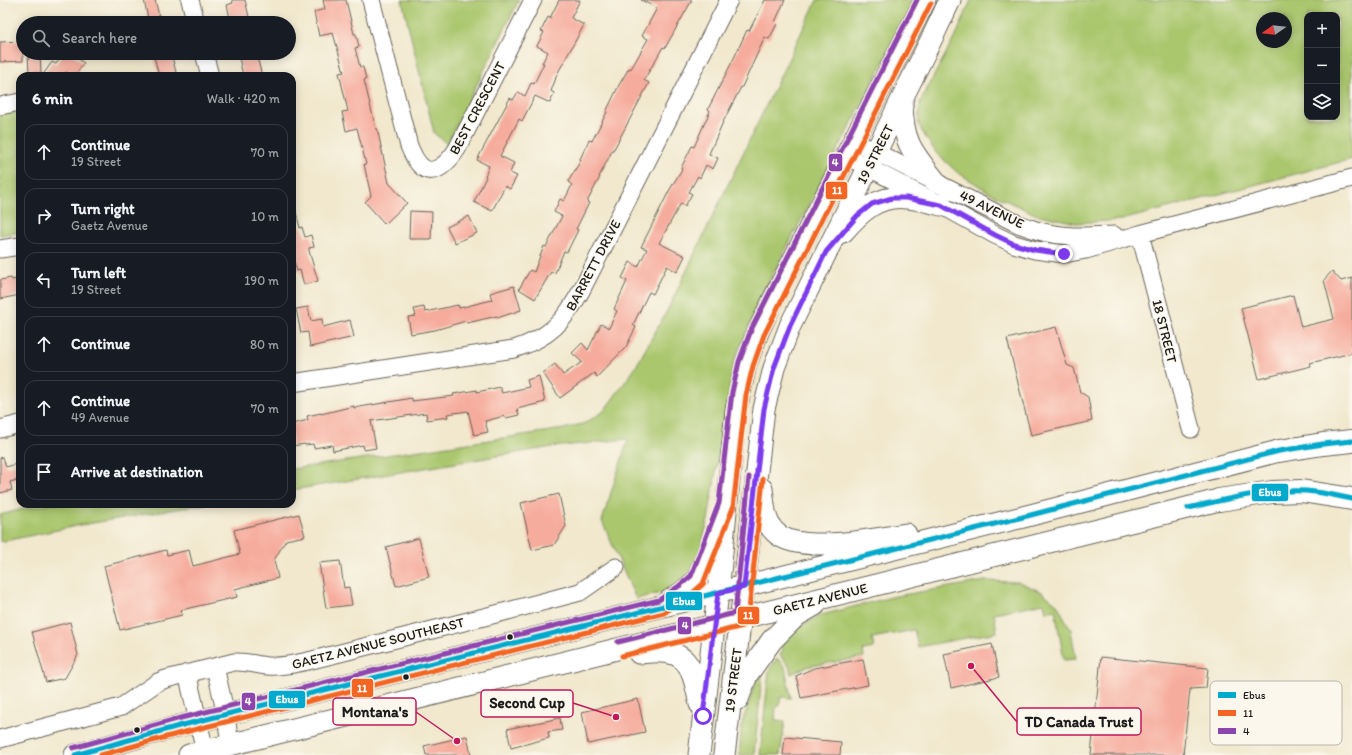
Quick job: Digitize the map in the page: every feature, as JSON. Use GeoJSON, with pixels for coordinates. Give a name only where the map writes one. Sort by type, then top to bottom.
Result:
{"type":"FeatureCollection","features":[{"type":"Feature","properties":{"kind":"highway"},"geometry":{"type":"LineString","coordinates":[[1279,451],[1352,441]]}},
{"type":"Feature","properties":{"kind":"highway"},"geometry":{"type":"LineString","coordinates":[[1219,500],[1272,492],[1301,491],[1352,499]]}},
{"type":"Feature","properties":{"kind":"main road","name":"19 STREET"},"geometry":{"type":"LineString","coordinates":[[699,755],[718,593],[736,410],[746,364],[758,332],[773,300],[925,0]]}},
{"type":"Feature","properties":{"kind":"main road","name":"19 STREET"},"geometry":{"type":"LineString","coordinates":[[724,755],[741,619],[764,409],[774,368],[790,326],[950,0]]}},
{"type":"Feature","properties":{"kind":"main road"},"geometry":{"type":"LineString","coordinates":[[902,99],[903,120],[907,143],[936,182]]}},
{"type":"Feature","properties":{"kind":"main road"},"geometry":{"type":"LineString","coordinates":[[826,252],[857,216],[872,204],[892,198],[906,198],[941,205]]}},
{"type":"Feature","properties":{"kind":"main road"},"geometry":{"type":"LineString","coordinates":[[75,755],[226,715],[662,606],[744,587],[1279,451]]}},
{"type":"Feature","properties":{"kind":"main road"},"geometry":{"type":"LineString","coordinates":[[758,462],[764,507],[768,520],[774,532],[781,538],[791,542],[823,544],[863,541],[1023,517]]}},
{"type":"Feature","properties":{"kind":"main road","name":"GAETZ AVENUE"},"geometry":{"type":"LineString","coordinates":[[197,753],[1219,500]]}},
{"type":"Feature","properties":{"kind":"main road"},"geometry":{"type":"LineString","coordinates":[[662,606],[683,592],[697,580],[726,505]]}},
{"type":"Feature","properties":{"kind":"main road"},"geometry":{"type":"LineString","coordinates":[[727,725],[747,675],[772,640],[796,616],[829,597]]}},
{"type":"Feature","properties":{"kind":"main road"},"geometry":{"type":"LineString","coordinates":[[599,654],[662,652],[680,657],[685,660],[691,670],[703,716]]}},
{"type":"Feature","properties":{"kind":"street"},"geometry":{"type":"LineString","coordinates":[[190,0],[194,16]]}},
{"type":"Feature","properties":{"kind":"street","name":"BEST CRESCENT"},"geometry":{"type":"LineString","coordinates":[[371,0],[409,146],[418,163],[428,170],[440,168],[457,149],[533,0]]}},
{"type":"Feature","properties":{"kind":"street","name":"BARRETT DRIVE"},"geometry":{"type":"LineString","coordinates":[[296,382],[514,348],[535,341],[553,330],[570,311],[579,296],[729,0]]}},
{"type":"Feature","properties":{"kind":"street"},"geometry":{"type":"LineString","coordinates":[[206,60],[209,72]]}},
{"type":"Feature","properties":{"kind":"street"},"geometry":{"type":"LineString","coordinates":[[0,106],[16,102]]}},
{"type":"Feature","properties":{"kind":"street","name":"49 AVENUE"},"geometry":{"type":"LineString","coordinates":[[850,149],[872,160],[941,205],[995,235],[1014,244],[1035,250],[1064,254],[1086,250],[1140,234],[1352,178]]}},
{"type":"Feature","properties":{"kind":"street","name":"49 AVENUE"},"geometry":{"type":"LineString","coordinates":[[872,160],[936,182],[1018,224],[1038,231],[1078,237],[1140,234]]}},
{"type":"Feature","properties":{"kind":"street","name":"18 STREET"},"geometry":{"type":"LineString","coordinates":[[1140,234],[1191,429]]}},
{"type":"Feature","properties":{"kind":"street"},"geometry":{"type":"LineString","coordinates":[[0,249],[16,247]]}},
{"type":"Feature","properties":{"kind":"street"},"geometry":{"type":"LineString","coordinates":[[0,429],[16,425]]}},
{"type":"Feature","properties":{"kind":"street","name":"GAETZ AVENUE SOUTHEAST"},"geometry":{"type":"LineString","coordinates":[[0,739],[121,707],[158,682],[187,674],[244,661],[260,665],[281,666],[328,657],[580,592],[616,567]]}},
{"type":"Feature","properties":{"kind":"street"},"geometry":{"type":"LineString","coordinates":[[215,667],[226,715],[230,745]]}},
{"type":"Feature","properties":{"kind":"street"},"geometry":{"type":"LineString","coordinates":[[187,674],[199,722],[197,753]]}},
{"type":"Feature","properties":{"kind":"green space"},"geometry":{"type":"Polygon","coordinates":[[[402,0],[519,0],[447,144],[434,133],[402,0]]]}},
{"type":"Feature","properties":{"kind":"green space"},"geometry":{"type":"Polygon","coordinates":[[[817,0],[916,0],[764,291],[734,361],[708,520],[696,570],[665,592],[636,599],[602,521],[628,439],[552,447],[296,489],[296,468],[564,429],[585,423],[603,412],[634,370],[670,305],[817,0]]]}},
{"type":"Feature","properties":{"kind":"green space"},"geometry":{"type":"Polygon","coordinates":[[[971,0],[1352,0],[1352,159],[1122,220],[1076,223],[1035,214],[992,194],[957,172],[937,154],[918,124],[920,102],[958,31],[971,0]]]}},
{"type":"Feature","properties":{"kind":"green space"},"geometry":{"type":"Polygon","coordinates":[[[16,111],[16,233],[0,235],[0,114],[16,111]]]}},
{"type":"Feature","properties":{"kind":"green space"},"geometry":{"type":"Polygon","coordinates":[[[27,508],[182,508],[81,525],[0,542],[0,515],[27,508]]]}},
{"type":"Feature","properties":{"kind":"green space"},"geometry":{"type":"Polygon","coordinates":[[[985,581],[1019,582],[1042,592],[1057,604],[1071,630],[1076,659],[1064,660],[1055,610],[1046,612],[1044,603],[994,613],[997,632],[918,647],[914,630],[872,638],[874,648],[863,650],[864,657],[806,667],[791,674],[789,666],[780,655],[783,650],[781,643],[792,631],[821,615],[896,596],[985,581]]]}},
{"type":"Feature","properties":{"kind":"green space"},"geometry":{"type":"Polygon","coordinates":[[[777,658],[785,667],[791,698],[780,697],[780,706],[776,707],[775,720],[785,721],[780,755],[760,755],[769,670],[777,658]]]}},
{"type":"Feature","properties":{"kind":"green space"},"geometry":{"type":"Polygon","coordinates":[[[761,666],[763,667],[754,755],[739,755],[742,723],[761,666]]]}},
{"type":"Feature","properties":{"kind":"building"},"geometry":{"type":"Polygon","coordinates":[[[144,0],[155,0],[159,16],[147,16],[144,0]]]}},
{"type":"Feature","properties":{"kind":"building"},"geometry":{"type":"Polygon","coordinates":[[[232,0],[245,0],[249,16],[229,16],[227,5],[233,3],[232,0]]]}},
{"type":"Feature","properties":{"kind":"building"},"geometry":{"type":"Polygon","coordinates":[[[323,0],[346,0],[354,34],[356,34],[359,47],[355,48],[360,67],[363,67],[366,79],[364,80],[376,129],[377,128],[389,183],[407,203],[385,224],[365,202],[371,196],[364,164],[366,164],[357,128],[346,131],[342,112],[348,111],[339,73],[344,72],[333,33],[319,36],[314,12],[325,9],[323,0]]]}},
{"type":"Feature","properties":{"kind":"building"},"geometry":{"type":"Polygon","coordinates":[[[559,0],[580,0],[571,18],[584,25],[555,78],[551,91],[554,93],[550,103],[535,96],[522,121],[519,119],[500,156],[514,163],[510,173],[517,176],[510,189],[505,186],[492,211],[474,202],[486,177],[485,176],[489,166],[477,160],[510,98],[513,100],[518,92],[525,96],[531,83],[534,84],[548,52],[537,46],[544,32],[541,31],[548,17],[550,18],[559,0]]]}},
{"type":"Feature","properties":{"kind":"building"},"geometry":{"type":"Polygon","coordinates":[[[641,0],[692,0],[665,48],[663,47],[644,80],[649,83],[599,177],[587,202],[589,203],[576,229],[578,230],[567,252],[564,251],[555,273],[551,272],[535,299],[519,289],[530,270],[534,272],[544,246],[546,247],[562,216],[554,212],[560,199],[564,201],[572,185],[568,182],[581,160],[580,159],[589,140],[592,141],[619,85],[629,68],[631,69],[648,39],[642,36],[657,8],[641,0]]]}},
{"type":"Feature","properties":{"kind":"building"},"geometry":{"type":"Polygon","coordinates":[[[765,0],[785,0],[775,22],[777,24],[769,39],[765,37],[742,87],[723,122],[709,154],[718,158],[713,169],[706,165],[700,178],[698,176],[689,192],[692,194],[685,206],[681,203],[659,243],[685,256],[677,272],[667,266],[653,294],[649,292],[633,325],[636,327],[626,347],[597,377],[594,373],[560,398],[543,373],[555,364],[563,375],[582,362],[572,353],[582,343],[588,350],[601,324],[609,328],[617,311],[614,309],[627,281],[622,278],[630,262],[638,267],[647,249],[641,247],[669,191],[682,169],[681,168],[692,146],[694,147],[710,111],[708,109],[747,30],[749,31],[765,0]]]}},
{"type":"Feature","properties":{"kind":"building"},"geometry":{"type":"Polygon","coordinates":[[[16,41],[16,60],[23,61],[0,62],[0,42],[16,41]]]}},
{"type":"Feature","properties":{"kind":"building"},"geometry":{"type":"Polygon","coordinates":[[[28,60],[40,60],[41,72],[29,72],[28,60]]]}},
{"type":"Feature","properties":{"kind":"building"},"geometry":{"type":"Polygon","coordinates":[[[59,60],[80,60],[84,63],[78,72],[45,72],[52,62],[56,64],[59,60]]]}},
{"type":"Feature","properties":{"kind":"building"},"geometry":{"type":"Polygon","coordinates":[[[155,60],[173,60],[176,72],[158,72],[155,60]]]}},
{"type":"Feature","properties":{"kind":"building"},"geometry":{"type":"Polygon","coordinates":[[[240,60],[258,60],[261,72],[242,72],[240,60]]]}},
{"type":"Feature","properties":{"kind":"building"},"geometry":{"type":"Polygon","coordinates":[[[410,211],[432,212],[431,239],[409,239],[410,211]]]}},
{"type":"Feature","properties":{"kind":"building"},"geometry":{"type":"Polygon","coordinates":[[[296,212],[300,228],[302,227],[305,237],[311,235],[314,247],[309,248],[309,251],[318,281],[304,285],[300,270],[297,271],[296,212]]]}},
{"type":"Feature","properties":{"kind":"building"},"geometry":{"type":"Polygon","coordinates":[[[469,216],[477,233],[455,243],[447,227],[469,216]]]}},
{"type":"Feature","properties":{"kind":"building"},"geometry":{"type":"Polygon","coordinates":[[[1332,271],[1341,281],[1352,278],[1352,353],[1310,363],[1311,366],[1259,379],[1241,308],[1293,295],[1301,327],[1334,319],[1324,280],[1332,271]]]}},
{"type":"Feature","properties":{"kind":"building"},"geometry":{"type":"Polygon","coordinates":[[[11,278],[12,280],[16,279],[16,296],[0,299],[0,280],[11,278]]]}},
{"type":"Feature","properties":{"kind":"building"},"geometry":{"type":"Polygon","coordinates":[[[514,286],[521,310],[497,318],[497,316],[467,323],[466,321],[435,330],[411,334],[408,317],[416,316],[414,309],[424,307],[425,312],[458,305],[459,308],[492,300],[490,293],[514,286]]]}},
{"type":"Feature","properties":{"kind":"building"},"geometry":{"type":"Polygon","coordinates":[[[308,307],[311,321],[322,319],[323,327],[350,320],[354,337],[310,347],[308,332],[301,333],[296,309],[308,307]]]}},
{"type":"Feature","properties":{"kind":"building"},"geometry":{"type":"Polygon","coordinates":[[[1056,327],[1067,365],[1074,368],[1080,392],[1088,397],[1092,421],[1031,435],[1007,339],[1056,327]]]}},
{"type":"Feature","properties":{"kind":"building"},"geometry":{"type":"Polygon","coordinates":[[[539,376],[545,402],[517,409],[519,415],[506,418],[505,416],[485,421],[488,432],[474,435],[468,411],[447,414],[448,417],[427,420],[426,413],[371,421],[376,448],[364,450],[363,445],[333,451],[332,445],[314,448],[313,444],[296,445],[296,423],[308,420],[307,416],[354,406],[354,408],[412,398],[412,401],[454,396],[453,394],[477,390],[477,392],[500,387],[502,393],[529,387],[527,380],[539,376]]]}},
{"type":"Feature","properties":{"kind":"building"},"geometry":{"type":"Polygon","coordinates":[[[3,457],[6,467],[16,464],[16,480],[10,482],[12,490],[0,493],[0,458],[3,457]]]}},
{"type":"Feature","properties":{"kind":"building"},"geometry":{"type":"Polygon","coordinates":[[[559,494],[566,526],[554,545],[532,550],[521,503],[559,494]]]}},
{"type":"Feature","properties":{"kind":"building"},"geometry":{"type":"Polygon","coordinates":[[[299,514],[305,536],[286,540],[274,560],[278,578],[235,589],[237,597],[181,610],[182,615],[120,630],[104,566],[166,550],[167,555],[189,550],[193,566],[240,554],[234,530],[299,514]]]}},
{"type":"Feature","properties":{"kind":"building"},"geometry":{"type":"Polygon","coordinates":[[[419,538],[429,577],[396,586],[386,547],[419,538]]]}},
{"type":"Feature","properties":{"kind":"building"},"geometry":{"type":"Polygon","coordinates":[[[340,561],[344,588],[349,587],[352,605],[326,608],[319,563],[340,561]]]}},
{"type":"Feature","properties":{"kind":"building"},"geometry":{"type":"Polygon","coordinates":[[[70,622],[78,655],[65,678],[46,682],[32,632],[70,622]]]}},
{"type":"Feature","properties":{"kind":"building"},"geometry":{"type":"Polygon","coordinates":[[[992,644],[999,677],[951,688],[944,654],[992,644]]]}},
{"type":"Feature","properties":{"kind":"building"},"geometry":{"type":"Polygon","coordinates":[[[1101,657],[1208,668],[1206,688],[1190,689],[1183,755],[1091,755],[1101,657]]]}},
{"type":"Feature","properties":{"kind":"building"},"geometry":{"type":"Polygon","coordinates":[[[863,659],[868,685],[801,698],[796,676],[814,668],[863,659]]]}},
{"type":"Feature","properties":{"kind":"building"},"geometry":{"type":"Polygon","coordinates":[[[638,699],[645,732],[588,744],[582,712],[638,699]]]}},
{"type":"Feature","properties":{"kind":"building"},"geometry":{"type":"Polygon","coordinates":[[[560,718],[562,730],[548,732],[549,738],[511,748],[507,729],[560,718]]]}},
{"type":"Feature","properties":{"kind":"building"},"geometry":{"type":"Polygon","coordinates":[[[467,736],[471,755],[426,755],[424,746],[467,736]]]}},
{"type":"Feature","properties":{"kind":"building"},"geometry":{"type":"Polygon","coordinates":[[[785,737],[841,742],[840,755],[783,755],[785,737]]]}},
{"type":"Feature","properties":{"kind":"transit line","name":"4"},"geometry":{"type":"LineString","coordinates":[[73,748],[177,719],[659,600],[691,576],[719,503],[732,392],[739,362],[751,330],[917,0]]}},
{"type":"Feature","properties":{"kind":"transit line","name":"11"},"geometry":{"type":"LineString","coordinates":[[101,755],[181,733],[664,613],[687,598],[703,584],[733,508],[746,395],[753,366],[764,335],[931,3]]}},
{"type":"Feature","properties":{"kind":"transit line","name":"Ebus"},"geometry":{"type":"LineString","coordinates":[[75,755],[179,726],[1023,517],[1279,451],[1352,441]]}},
{"type":"Feature","properties":{"kind":"transit line","name":"4"},"geometry":{"type":"LineString","coordinates":[[618,642],[735,613],[749,477]]}},
{"type":"Feature","properties":{"kind":"transit line","name":"11"},"geometry":{"type":"LineString","coordinates":[[622,656],[746,624],[748,620],[763,479]]}},
{"type":"Feature","properties":{"kind":"transit line","name":"Ebus"},"geometry":{"type":"LineString","coordinates":[[1188,508],[1247,495],[1291,491],[1329,494],[1352,499]]}},
{"type":"Feature","properties":{"kind":"place","name":"TD Canada Trust"},"geometry":{"type":"Point","coordinates":[971,666]}},
{"type":"Feature","properties":{"kind":"place","name":"Second Cup"},"geometry":{"type":"Point","coordinates":[616,717]}},
{"type":"Feature","properties":{"kind":"place","name":"Montana's"},"geometry":{"type":"Point","coordinates":[457,741]}},
{"type":"Feature","properties":{"kind":"route"},"geometry":{"type":"LineString","coordinates":[[703,716],[718,593],[744,587],[767,392],[774,368],[790,326],[826,252],[857,216],[872,204],[892,198],[906,198],[941,205],[1014,244],[1035,250],[1064,254]]}}]}
